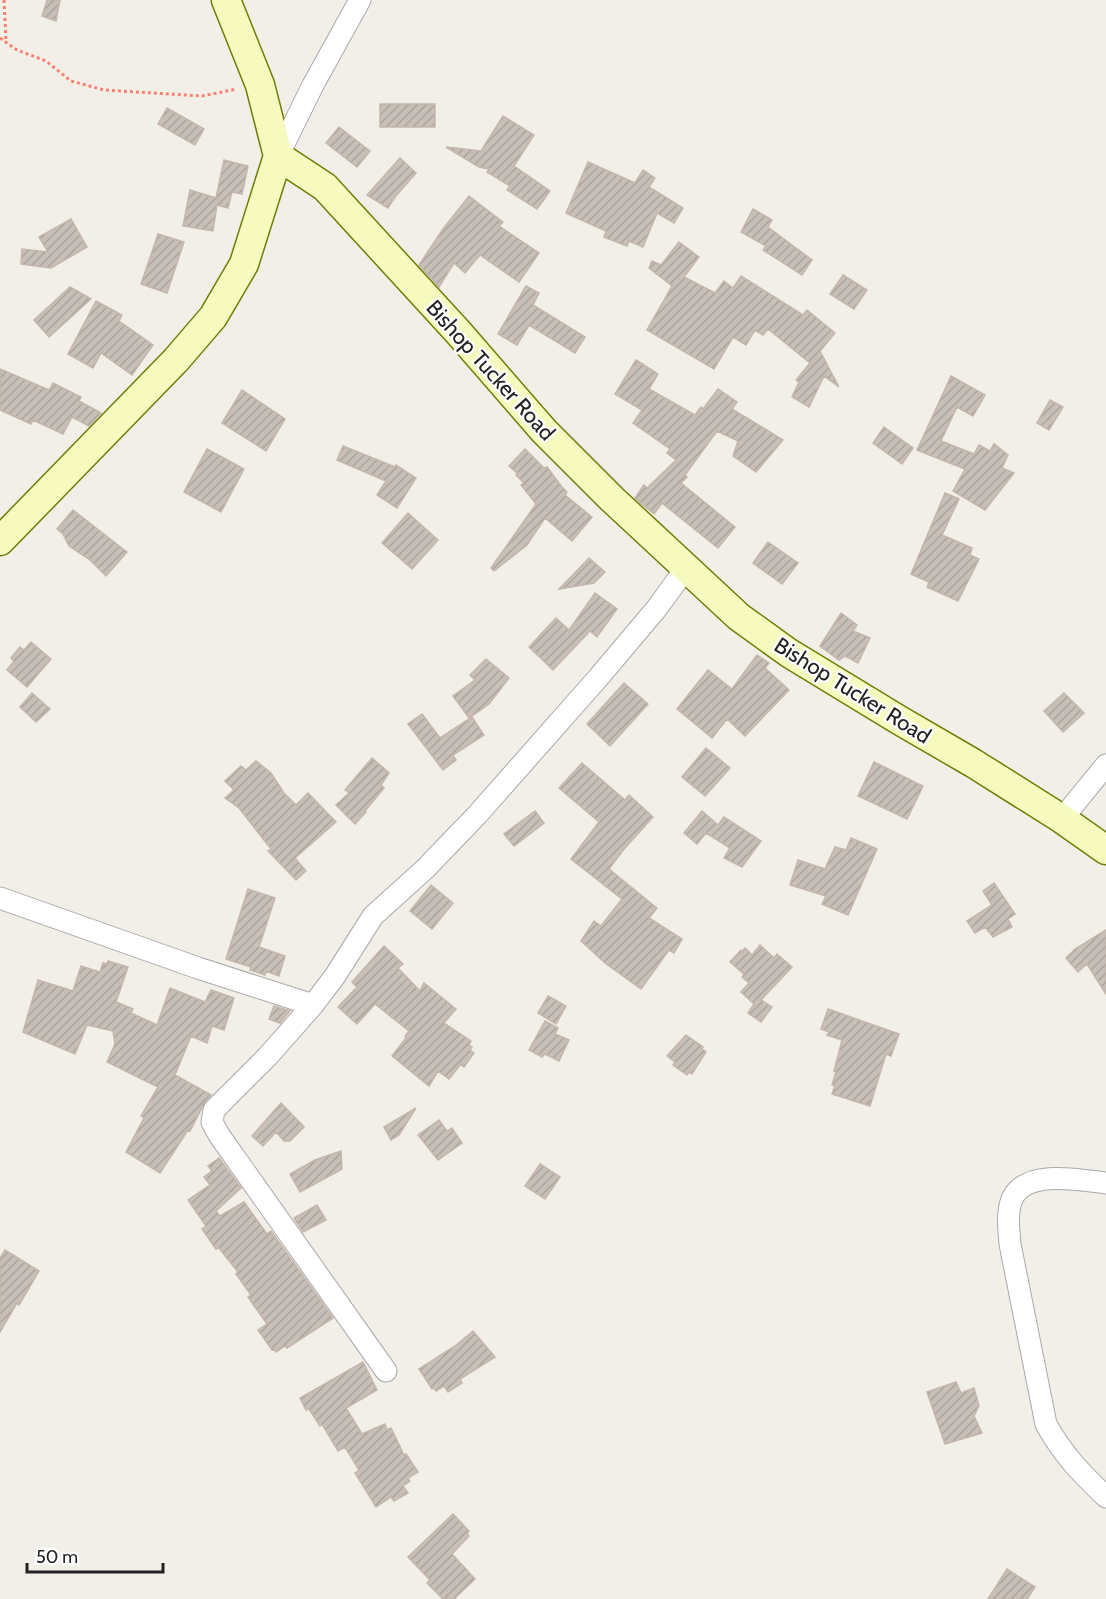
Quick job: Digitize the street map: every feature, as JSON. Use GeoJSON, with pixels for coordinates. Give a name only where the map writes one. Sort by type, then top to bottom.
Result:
{"type":"FeatureCollection","features":[{"type":"Feature","properties":{"kind":"main road"},"geometry":{"type":"LineString","coordinates":[[4,530],[176,360],[213,317],[244,264],[278,156],[260,85],[226,0]]}},
{"type":"Feature","properties":{"kind":"main road","name":"Bishop Tucker Road"},"geometry":{"type":"LineString","coordinates":[[278,156],[325,187],[458,332],[544,431],[612,499],[739,617],[789,652],[973,763],[1062,819],[1106,850]]}},
{"type":"Feature","properties":{"kind":"street"},"geometry":{"type":"LineString","coordinates":[[278,156],[313,85],[360,0]]}},
{"type":"Feature","properties":{"kind":"street"},"geometry":{"type":"LineString","coordinates":[[386,1371],[219,1135],[212,1122],[214,1110],[268,1056],[313,1005],[335,976],[373,916],[425,869],[477,815],[598,678],[657,608],[686,568]]}},
{"type":"Feature","properties":{"kind":"street"},"geometry":{"type":"LineString","coordinates":[[1062,819],[1106,765]]}},
{"type":"Feature","properties":{"kind":"street"},"geometry":{"type":"LineString","coordinates":[[0,898],[313,1005]]}},
{"type":"Feature","properties":{"kind":"street"},"geometry":{"type":"LineString","coordinates":[[1106,1183],[1067,1178],[1034,1180],[1022,1186],[1013,1198],[1008,1219],[1010,1244],[1046,1424],[1058,1447],[1073,1466],[1106,1497]]}},
{"type":"Feature","properties":{"kind":"path"},"geometry":{"type":"LineString","coordinates":[[0,38],[6,40],[4,0]]}},
{"type":"Feature","properties":{"kind":"path"},"geometry":{"type":"LineString","coordinates":[[0,38],[17,50],[46,61],[71,81],[104,90],[202,96],[260,85]]}},
{"type":"Feature","properties":{"kind":"building"},"geometry":{"type":"Polygon","coordinates":[[[47,0],[60,0],[56,21],[42,16],[47,0]]]}},
{"type":"Feature","properties":{"kind":"building"},"geometry":{"type":"Polygon","coordinates":[[[380,104],[435,104],[435,127],[380,127],[380,104]]]}},
{"type":"Feature","properties":{"kind":"building"},"geometry":{"type":"Polygon","coordinates":[[[167,108],[204,129],[195,145],[158,124],[167,108]]]}},
{"type":"Feature","properties":{"kind":"building"},"geometry":{"type":"Polygon","coordinates":[[[503,116],[534,135],[514,166],[550,191],[537,209],[507,190],[510,186],[487,172],[489,169],[479,167],[446,147],[481,151],[503,116]]]}},
{"type":"Feature","properties":{"kind":"building"},"geometry":{"type":"Polygon","coordinates":[[[339,127],[370,151],[357,167],[326,143],[339,127]]]}},
{"type":"Feature","properties":{"kind":"building"},"geometry":{"type":"Polygon","coordinates":[[[400,158],[416,173],[388,208],[367,195],[400,158]]]}},
{"type":"Feature","properties":{"kind":"building"},"geometry":{"type":"Polygon","coordinates":[[[224,160],[248,166],[242,194],[232,192],[228,208],[217,205],[213,231],[183,226],[190,190],[216,198],[224,160]]]}},
{"type":"Feature","properties":{"kind":"building"},"geometry":{"type":"Polygon","coordinates":[[[588,162],[635,183],[643,170],[655,178],[649,187],[683,208],[674,223],[657,213],[643,247],[629,241],[627,246],[604,237],[606,231],[566,213],[588,162]]]}},
{"type":"Feature","properties":{"kind":"building"},"geometry":{"type":"Polygon","coordinates":[[[469,196],[503,222],[499,226],[539,253],[519,282],[480,255],[465,273],[454,263],[439,287],[419,265],[469,196]]]}},
{"type":"Feature","properties":{"kind":"building"},"geometry":{"type":"Polygon","coordinates":[[[753,209],[772,220],[768,227],[812,260],[802,275],[763,250],[766,246],[741,232],[753,209]]]}},
{"type":"Feature","properties":{"kind":"building"},"geometry":{"type":"Polygon","coordinates":[[[71,219],[87,247],[51,268],[21,264],[22,249],[48,252],[39,237],[71,219]]]}},
{"type":"Feature","properties":{"kind":"building"},"geometry":{"type":"Polygon","coordinates":[[[158,234],[184,242],[167,293],[141,284],[158,234]]]}},
{"type":"Feature","properties":{"kind":"building"},"geometry":{"type":"Polygon","coordinates":[[[679,242],[699,257],[684,277],[715,293],[724,281],[733,288],[741,276],[803,315],[807,310],[835,333],[820,351],[839,387],[824,376],[809,407],[792,397],[799,382],[796,380],[810,363],[768,329],[763,335],[755,330],[746,345],[733,337],[714,369],[647,330],[672,286],[649,268],[652,261],[661,265],[679,242]]]}},
{"type":"Feature","properties":{"kind":"building"},"geometry":{"type":"Polygon","coordinates":[[[843,275],[867,290],[854,309],[830,294],[843,275]]]}},
{"type":"Feature","properties":{"kind":"building"},"geometry":{"type":"Polygon","coordinates":[[[526,286],[539,293],[533,305],[585,337],[575,353],[529,325],[517,345],[498,334],[526,286]]]}},
{"type":"Feature","properties":{"kind":"building"},"geometry":{"type":"Polygon","coordinates":[[[70,287],[91,299],[49,337],[34,320],[70,287]]]}},
{"type":"Feature","properties":{"kind":"building"},"geometry":{"type":"Polygon","coordinates":[[[96,301],[122,315],[119,321],[153,345],[132,375],[101,353],[93,368],[68,354],[96,301]]]}},
{"type":"Feature","properties":{"kind":"building"},"geometry":{"type":"Polygon","coordinates":[[[636,360],[658,374],[649,389],[695,415],[701,407],[703,409],[718,389],[737,402],[732,409],[783,440],[756,472],[733,456],[738,441],[717,431],[685,475],[687,477],[681,483],[735,527],[718,548],[662,503],[654,514],[635,498],[644,485],[647,488],[676,460],[667,453],[670,449],[633,423],[642,410],[615,394],[636,360]]]}},
{"type":"Feature","properties":{"kind":"building"},"geometry":{"type":"Polygon","coordinates":[[[0,369],[49,390],[53,383],[81,397],[79,401],[101,413],[89,426],[72,417],[63,434],[33,420],[31,424],[0,410],[0,369]]]}},
{"type":"Feature","properties":{"kind":"building"},"geometry":{"type":"Polygon","coordinates":[[[951,376],[985,395],[973,416],[957,407],[941,441],[974,454],[979,445],[990,451],[994,444],[1008,455],[1002,468],[1014,473],[985,510],[953,491],[965,469],[917,450],[951,376]]]}},
{"type":"Feature","properties":{"kind":"building"},"geometry":{"type":"Polygon","coordinates":[[[242,390],[285,419],[266,451],[222,423],[242,390]]]}},
{"type":"Feature","properties":{"kind":"building"},"geometry":{"type":"Polygon","coordinates":[[[1050,400],[1063,407],[1049,430],[1037,423],[1050,400]]]}},
{"type":"Feature","properties":{"kind":"building"},"geometry":{"type":"Polygon","coordinates":[[[884,427],[913,448],[902,464],[873,443],[884,427]]]}},
{"type":"Feature","properties":{"kind":"building"},"geometry":{"type":"Polygon","coordinates":[[[343,446],[395,467],[396,465],[416,478],[397,508],[377,495],[386,481],[337,460],[343,446]]]}},
{"type":"Feature","properties":{"kind":"building"},"geometry":{"type":"Polygon","coordinates":[[[207,449],[244,469],[221,512],[184,492],[207,449]]]}},
{"type":"Feature","properties":{"kind":"building"},"geometry":{"type":"Polygon","coordinates":[[[525,449],[544,468],[547,467],[567,492],[565,495],[592,517],[572,541],[545,518],[527,545],[494,571],[491,568],[536,504],[521,485],[524,483],[516,475],[517,473],[509,466],[525,449]]]}},
{"type":"Feature","properties":{"kind":"building"},"geometry":{"type":"Polygon","coordinates":[[[945,493],[959,499],[942,535],[972,548],[970,555],[979,559],[958,601],[927,587],[929,582],[911,574],[945,493]]]}},
{"type":"Feature","properties":{"kind":"building"},"geometry":{"type":"Polygon","coordinates":[[[73,510],[127,552],[106,576],[90,560],[69,546],[63,534],[57,529],[73,510]]]}},
{"type":"Feature","properties":{"kind":"building"},"geometry":{"type":"Polygon","coordinates":[[[408,513],[438,540],[412,569],[382,543],[408,513]]]}},
{"type":"Feature","properties":{"kind":"building"},"geometry":{"type":"Polygon","coordinates":[[[768,542],[798,563],[782,584],[753,563],[768,542]]]}},
{"type":"Feature","properties":{"kind":"building"},"geometry":{"type":"Polygon","coordinates":[[[589,558],[605,572],[594,583],[559,589],[589,558]]]}},
{"type":"Feature","properties":{"kind":"building"},"geometry":{"type":"Polygon","coordinates":[[[595,593],[617,609],[597,637],[590,631],[553,670],[529,647],[556,618],[569,630],[595,593]]]}},
{"type":"Feature","properties":{"kind":"building"},"geometry":{"type":"Polygon","coordinates":[[[841,613],[857,625],[853,631],[870,638],[858,663],[845,656],[839,660],[820,646],[841,613]]]}},
{"type":"Feature","properties":{"kind":"building"},"geometry":{"type":"Polygon","coordinates":[[[31,642],[51,659],[27,687],[7,670],[14,661],[11,658],[20,647],[24,650],[31,642]]]}},
{"type":"Feature","properties":{"kind":"building"},"geometry":{"type":"Polygon","coordinates":[[[757,655],[769,663],[765,668],[789,690],[745,736],[727,719],[712,738],[677,709],[708,670],[732,689],[757,655]]]}},
{"type":"Feature","properties":{"kind":"building"},"geometry":{"type":"Polygon","coordinates":[[[486,659],[509,678],[489,704],[469,718],[453,696],[475,680],[470,675],[486,659]]]}},
{"type":"Feature","properties":{"kind":"building"},"geometry":{"type":"Polygon","coordinates":[[[624,683],[648,704],[610,746],[587,724],[624,683]]]}},
{"type":"Feature","properties":{"kind":"building"},"geometry":{"type":"Polygon","coordinates":[[[32,693],[50,709],[36,722],[20,707],[32,693]]]}},
{"type":"Feature","properties":{"kind":"building"},"geometry":{"type":"Polygon","coordinates":[[[1064,693],[1084,713],[1063,732],[1044,711],[1064,693]]]}},
{"type":"Feature","properties":{"kind":"building"},"geometry":{"type":"Polygon","coordinates":[[[422,714],[440,738],[472,717],[484,735],[453,755],[456,760],[443,770],[408,724],[422,714]]]}},
{"type":"Feature","properties":{"kind":"building"},"geometry":{"type":"Polygon","coordinates":[[[706,748],[730,768],[705,796],[682,777],[706,748]]]}},
{"type":"Feature","properties":{"kind":"building"},"geometry":{"type":"Polygon","coordinates":[[[372,758],[389,773],[381,785],[384,788],[355,824],[336,805],[349,793],[345,790],[372,758]]]}},
{"type":"Feature","properties":{"kind":"building"},"geometry":{"type":"Polygon","coordinates":[[[256,761],[271,773],[284,793],[296,805],[308,793],[336,822],[295,858],[306,871],[296,880],[268,851],[271,849],[239,808],[225,798],[234,790],[225,781],[241,766],[246,770],[256,761]]]}},
{"type":"Feature","properties":{"kind":"building"},"geometry":{"type":"Polygon","coordinates":[[[874,762],[923,786],[907,819],[858,796],[874,762]]]}},
{"type":"Feature","properties":{"kind":"building"},"geometry":{"type":"Polygon","coordinates":[[[582,763],[625,800],[629,795],[653,817],[609,869],[657,908],[649,918],[682,939],[674,953],[669,950],[641,989],[605,963],[581,941],[594,921],[601,926],[622,899],[571,859],[599,822],[559,788],[582,763]]]}},
{"type":"Feature","properties":{"kind":"building"},"geometry":{"type":"Polygon","coordinates":[[[535,811],[544,823],[514,846],[504,834],[535,811]]]}},
{"type":"Feature","properties":{"kind":"building"},"geometry":{"type":"Polygon","coordinates":[[[702,811],[718,825],[724,817],[761,841],[742,867],[724,858],[730,848],[706,833],[697,844],[684,833],[702,811]]]}},
{"type":"Feature","properties":{"kind":"building"},"geometry":{"type":"Polygon","coordinates":[[[851,838],[877,849],[848,915],[822,904],[826,896],[790,885],[798,860],[825,869],[835,847],[846,850],[851,838]]]}},
{"type":"Feature","properties":{"kind":"building"},"geometry":{"type":"Polygon","coordinates":[[[994,883],[1015,914],[1008,919],[1012,927],[993,937],[985,927],[975,933],[967,921],[992,905],[983,891],[994,883]]]}},
{"type":"Feature","properties":{"kind":"building"},"geometry":{"type":"Polygon","coordinates":[[[431,885],[453,903],[432,929],[410,911],[431,885]]]}},
{"type":"Feature","properties":{"kind":"building"},"geometry":{"type":"Polygon","coordinates":[[[248,889],[275,898],[259,947],[285,956],[279,976],[266,971],[265,975],[250,970],[251,967],[226,959],[248,889]]]}},
{"type":"Feature","properties":{"kind":"building"},"geometry":{"type":"Polygon","coordinates":[[[1106,930],[1106,994],[1087,964],[1078,972],[1066,958],[1075,949],[1106,930]]]}},
{"type":"Feature","properties":{"kind":"building"},"geometry":{"type":"Polygon","coordinates":[[[760,945],[774,958],[777,954],[792,967],[761,1000],[772,1007],[761,1022],[748,1013],[754,1004],[741,992],[749,983],[742,977],[744,974],[730,962],[741,950],[742,952],[745,948],[752,955],[760,945]]]}},
{"type":"Feature","properties":{"kind":"building"},"geometry":{"type":"Polygon","coordinates":[[[384,946],[403,964],[398,968],[420,991],[424,983],[456,1009],[444,1023],[471,1041],[470,1050],[474,1053],[464,1067],[461,1064],[449,1079],[438,1071],[429,1086],[392,1056],[409,1031],[375,1004],[357,1024],[338,1007],[357,987],[352,982],[384,946]]]}},
{"type":"Feature","properties":{"kind":"building"},"geometry":{"type":"Polygon","coordinates":[[[108,961],[128,967],[116,1002],[133,1009],[131,1013],[157,1025],[170,988],[205,1002],[211,990],[234,998],[224,1030],[212,1026],[207,1043],[191,1036],[175,1075],[211,1095],[190,1131],[188,1130],[160,1173],[126,1152],[144,1118],[141,1116],[158,1087],[107,1062],[115,1044],[113,1031],[87,1025],[75,1054],[23,1032],[38,980],[73,991],[81,966],[100,972],[103,963],[107,964],[108,961]]]}},
{"type":"Feature","properties":{"kind":"building"},"geometry":{"type":"Polygon","coordinates":[[[548,996],[566,1006],[556,1024],[538,1013],[548,996]]]}},
{"type":"Feature","properties":{"kind":"building"},"geometry":{"type":"Polygon","coordinates":[[[274,1006],[290,1011],[280,1023],[269,1019],[274,1006]]]}},
{"type":"Feature","properties":{"kind":"building"},"geometry":{"type":"Polygon","coordinates":[[[828,1009],[899,1034],[891,1056],[886,1054],[870,1106],[832,1094],[835,1085],[832,1085],[836,1072],[834,1071],[842,1040],[827,1035],[829,1032],[821,1029],[828,1009]]]}},
{"type":"Feature","properties":{"kind":"building"},"geometry":{"type":"Polygon","coordinates":[[[545,1021],[558,1028],[555,1034],[569,1040],[559,1061],[545,1054],[542,1057],[529,1050],[545,1021]]]}},
{"type":"Feature","properties":{"kind":"building"},"geometry":{"type":"Polygon","coordinates":[[[686,1035],[703,1047],[702,1049],[706,1052],[692,1074],[689,1072],[687,1075],[673,1065],[675,1062],[667,1056],[686,1035]]]}},
{"type":"Feature","properties":{"kind":"building"},"geometry":{"type":"Polygon","coordinates":[[[281,1103],[304,1127],[290,1141],[284,1141],[276,1132],[263,1146],[252,1136],[281,1103]]]}},
{"type":"Feature","properties":{"kind":"building"},"geometry":{"type":"Polygon","coordinates":[[[416,1108],[399,1135],[391,1140],[384,1127],[416,1108]]]}},
{"type":"Feature","properties":{"kind":"building"},"geometry":{"type":"Polygon","coordinates":[[[439,1120],[447,1131],[452,1128],[462,1143],[438,1160],[418,1135],[439,1120]]]}},
{"type":"Feature","properties":{"kind":"building"},"geometry":{"type":"Polygon","coordinates":[[[341,1151],[342,1169],[300,1192],[290,1174],[315,1160],[341,1151]]]}},
{"type":"Feature","properties":{"kind":"building"},"geometry":{"type":"Polygon","coordinates":[[[219,1158],[241,1188],[216,1211],[220,1216],[244,1202],[267,1234],[271,1231],[333,1318],[287,1348],[285,1346],[276,1352],[272,1350],[258,1330],[267,1324],[248,1297],[251,1295],[236,1274],[238,1272],[219,1248],[216,1249],[202,1229],[206,1226],[188,1200],[210,1185],[204,1177],[212,1171],[208,1166],[219,1158]]]}},
{"type":"Feature","properties":{"kind":"building"},"geometry":{"type":"Polygon","coordinates":[[[540,1164],[560,1177],[545,1199],[525,1186],[540,1164]]]}},
{"type":"Feature","properties":{"kind":"building"},"geometry":{"type":"Polygon","coordinates":[[[317,1205],[326,1220],[303,1232],[294,1218],[317,1205]]]}},
{"type":"Feature","properties":{"kind":"building"},"geometry":{"type":"Polygon","coordinates":[[[5,1250],[39,1271],[0,1332],[0,1258],[5,1250]]]}},
{"type":"Feature","properties":{"kind":"building"},"geometry":{"type":"Polygon","coordinates":[[[473,1331],[495,1357],[460,1379],[462,1383],[448,1392],[444,1386],[436,1391],[432,1389],[419,1369],[455,1346],[473,1331]]]}},
{"type":"Feature","properties":{"kind":"building"},"geometry":{"type":"Polygon","coordinates":[[[363,1362],[377,1390],[346,1408],[362,1434],[385,1424],[387,1430],[391,1428],[404,1455],[406,1454],[418,1472],[408,1478],[410,1481],[403,1486],[408,1493],[394,1501],[391,1497],[376,1507],[355,1473],[359,1470],[345,1447],[338,1451],[322,1424],[320,1426],[309,1409],[306,1410],[300,1398],[363,1362]]]}},
{"type":"Feature","properties":{"kind":"building"},"geometry":{"type":"Polygon","coordinates":[[[956,1382],[961,1393],[974,1388],[979,1406],[974,1416],[982,1433],[945,1444],[927,1392],[956,1382]]]}},
{"type":"Feature","properties":{"kind":"building"},"geometry":{"type":"Polygon","coordinates":[[[453,1514],[469,1531],[467,1534],[469,1536],[452,1554],[475,1579],[454,1599],[443,1599],[427,1583],[430,1580],[408,1557],[453,1514]]]}},
{"type":"Feature","properties":{"kind":"building"},"geometry":{"type":"Polygon","coordinates":[[[1007,1569],[1035,1587],[1027,1599],[988,1599],[1007,1569]]]}}]}
